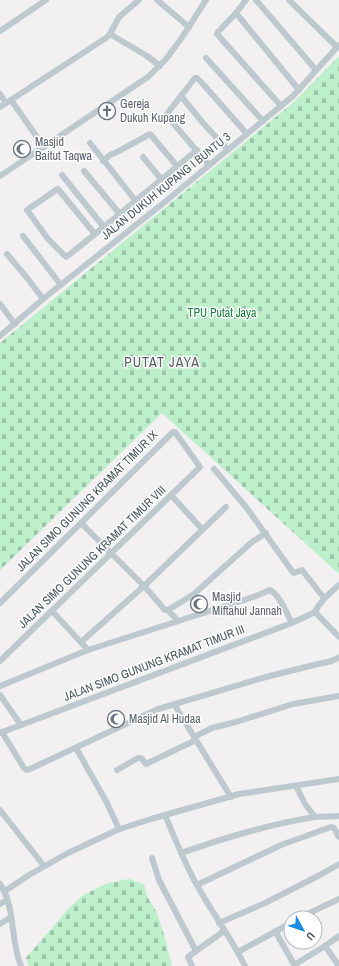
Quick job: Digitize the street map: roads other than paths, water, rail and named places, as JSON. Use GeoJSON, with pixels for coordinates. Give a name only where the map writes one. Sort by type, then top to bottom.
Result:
{"type":"FeatureCollection","features":[{"type":"Feature","properties":{"kind":"street"},"geometry":{"type":"LineString","coordinates":[[0,31],[46,0]]}},
{"type":"Feature","properties":{"kind":"street"},"geometry":{"type":"LineString","coordinates":[[0,107],[102,41],[111,33],[126,10],[139,0]]}},
{"type":"Feature","properties":{"kind":"street"},"geometry":{"type":"LineString","coordinates":[[157,0],[188,27]]}},
{"type":"Feature","properties":{"kind":"street"},"geometry":{"type":"LineString","coordinates":[[0,176],[142,82],[166,59],[206,0]]}},
{"type":"Feature","properties":{"kind":"street"},"geometry":{"type":"LineString","coordinates":[[246,0],[217,34],[281,106]]}},
{"type":"Feature","properties":{"kind":"street"},"geometry":{"type":"LineString","coordinates":[[256,0],[316,70]]}},
{"type":"Feature","properties":{"kind":"street"},"geometry":{"type":"LineString","coordinates":[[289,0],[338,46]]}},
{"type":"Feature","properties":{"kind":"street"},"geometry":{"type":"LineString","coordinates":[[236,13],[299,90]]}},
{"type":"Feature","properties":{"kind":"street"},"geometry":{"type":"LineString","coordinates":[[111,33],[160,66]]}},
{"type":"Feature","properties":{"kind":"street","name":"JALAN DUKUH KUPANG I BUNTU 3"},"geometry":{"type":"LineString","coordinates":[[0,336],[43,299],[281,106],[299,90],[338,46]]}},
{"type":"Feature","properties":{"kind":"street"},"geometry":{"type":"LineString","coordinates":[[206,58],[263,121]]}},
{"type":"Feature","properties":{"kind":"street"},"geometry":{"type":"LineString","coordinates":[[209,165],[166,115],[196,77],[247,134]]}},
{"type":"Feature","properties":{"kind":"street"},"geometry":{"type":"LineString","coordinates":[[0,94],[9,102],[44,147]]}},
{"type":"Feature","properties":{"kind":"street"},"geometry":{"type":"LineString","coordinates":[[181,96],[228,150]]}},
{"type":"Feature","properties":{"kind":"street"},"geometry":{"type":"LineString","coordinates":[[103,160],[150,134],[178,166]]}},
{"type":"Feature","properties":{"kind":"street"},"geometry":{"type":"LineString","coordinates":[[90,143],[135,200]]}},
{"type":"Feature","properties":{"kind":"street"},"geometry":{"type":"LineString","coordinates":[[94,233],[58,189],[26,210],[48,239],[65,257],[196,150]]}},
{"type":"Feature","properties":{"kind":"street"},"geometry":{"type":"LineString","coordinates":[[143,157],[161,179]]}},
{"type":"Feature","properties":{"kind":"street"},"geometry":{"type":"LineString","coordinates":[[84,170],[119,213]]}},
{"type":"Feature","properties":{"kind":"street"},"geometry":{"type":"LineString","coordinates":[[62,175],[103,226]]}},
{"type":"Feature","properties":{"kind":"street"},"geometry":{"type":"LineString","coordinates":[[23,236],[61,285]]}},
{"type":"Feature","properties":{"kind":"street"},"geometry":{"type":"LineString","coordinates":[[7,254],[43,299]]}},
{"type":"Feature","properties":{"kind":"street"},"geometry":{"type":"LineString","coordinates":[[0,306],[15,324]]}},
{"type":"Feature","properties":{"kind":"street","name":"JALAN SIMO GUNUNG KRAMAT TIMUR IX"},"geometry":{"type":"LineString","coordinates":[[0,603],[173,432],[200,466],[199,468]]}},
{"type":"Feature","properties":{"kind":"street","name":"JALAN SIMO GUNUNG KRAMAT TIMUR VIII"},"geometry":{"type":"LineString","coordinates":[[0,661],[199,468]]}},
{"type":"Feature","properties":{"kind":"street"},"geometry":{"type":"LineString","coordinates":[[214,469],[266,533],[292,571],[294,573],[302,570],[324,598]]}},
{"type":"Feature","properties":{"kind":"street"},"geometry":{"type":"LineString","coordinates":[[171,495],[202,529]]}},
{"type":"Feature","properties":{"kind":"street"},"geometry":{"type":"LineString","coordinates":[[81,642],[144,586],[226,507]]}},
{"type":"Feature","properties":{"kind":"street"},"geometry":{"type":"LineString","coordinates":[[81,523],[144,586],[165,610],[168,610],[178,621]]}},
{"type":"Feature","properties":{"kind":"street"},"geometry":{"type":"LineString","coordinates":[[168,610],[194,594],[252,542],[266,533]]}},
{"type":"Feature","properties":{"kind":"street"},"geometry":{"type":"LineString","coordinates":[[339,585],[324,598],[315,612],[339,637]]}},
{"type":"Feature","properties":{"kind":"street"},"geometry":{"type":"LineString","coordinates":[[0,686],[88,650],[271,590],[283,605],[292,623]]}},
{"type":"Feature","properties":{"kind":"street"},"geometry":{"type":"LineString","coordinates":[[52,611],[88,650]]}},
{"type":"Feature","properties":{"kind":"street","name":"JALAN SIMO GUNUNG KRAMAT TIMUR III"},"geometry":{"type":"LineString","coordinates":[[1,732],[181,666],[292,623],[315,612]]}},
{"type":"Feature","properties":{"kind":"street"},"geometry":{"type":"LineString","coordinates":[[1,732],[24,768],[27,770],[158,709],[262,678],[332,662],[339,657]]}},
{"type":"Feature","properties":{"kind":"street"},"geometry":{"type":"LineString","coordinates":[[0,695],[21,725]]}},
{"type":"Feature","properties":{"kind":"street"},"geometry":{"type":"LineString","coordinates":[[117,770],[138,758],[141,758],[146,764],[195,739],[212,728],[293,704],[339,696]]}},
{"type":"Feature","properties":{"kind":"street"},"geometry":{"type":"LineString","coordinates":[[174,704],[231,797]]}},
{"type":"Feature","properties":{"kind":"street"},"geometry":{"type":"LineString","coordinates":[[76,748],[106,801],[119,829]]}},
{"type":"Feature","properties":{"kind":"street"},"geometry":{"type":"LineString","coordinates":[[4,891],[68,853],[119,829],[239,794],[339,779]]}},
{"type":"Feature","properties":{"kind":"street"},"geometry":{"type":"LineString","coordinates":[[296,786],[315,817]]}},
{"type":"Feature","properties":{"kind":"street"},"geometry":{"type":"LineString","coordinates":[[0,810],[44,866]]}},
{"type":"Feature","properties":{"kind":"street"},"geometry":{"type":"LineString","coordinates":[[165,815],[181,853],[197,885],[245,966]]}},
{"type":"Feature","properties":{"kind":"street"},"geometry":{"type":"LineString","coordinates":[[181,853],[248,832],[296,820],[315,817],[339,816]]}},
{"type":"Feature","properties":{"kind":"street"},"geometry":{"type":"LineString","coordinates":[[197,885],[281,845],[331,826],[334,828],[339,837]]}},
{"type":"Feature","properties":{"kind":"street"},"geometry":{"type":"LineString","coordinates":[[152,858],[159,880],[196,951]]}},
{"type":"Feature","properties":{"kind":"street"},"geometry":{"type":"LineString","coordinates":[[219,923],[264,903],[339,864]]}},
{"type":"Feature","properties":{"kind":"street"},"geometry":{"type":"LineString","coordinates":[[0,884],[7,900],[17,956],[21,966]]}},
{"type":"Feature","properties":{"kind":"street"},"geometry":{"type":"LineString","coordinates":[[316,910],[339,899]]}},
{"type":"Feature","properties":{"kind":"street"},"geometry":{"type":"LineString","coordinates":[[0,904],[7,900]]}},
{"type":"Feature","properties":{"kind":"street"},"geometry":{"type":"LineString","coordinates":[[0,924],[11,917]]}},
{"type":"Feature","properties":{"kind":"street"},"geometry":{"type":"LineString","coordinates":[[238,952],[283,927]]}},
{"type":"Feature","properties":{"kind":"street"},"geometry":{"type":"LineString","coordinates":[[192,966],[188,957],[224,931]]}},
{"type":"Feature","properties":{"kind":"street"},"geometry":{"type":"LineString","coordinates":[[275,931],[294,965],[326,948],[339,937]]}},
{"type":"Feature","properties":{"kind":"street"},"geometry":{"type":"LineString","coordinates":[[326,948],[339,966]]}},
{"type":"Feature","properties":{"kind":"place","name":"Gereja Dukuh Kupang"},"geometry":{"type":"Point","coordinates":[107,111]}},
{"type":"Feature","properties":{"kind":"place","name":"Masjid Baitut Taqwa"},"geometry":{"type":"Point","coordinates":[22,149]}},
{"type":"Feature","properties":{"kind":"place","name":"Masjid Miftahul Jannah"},"geometry":{"type":"Point","coordinates":[199,604]}},
{"type":"Feature","properties":{"kind":"place","name":"Masjid Al Hudaa"},"geometry":{"type":"Point","coordinates":[116,719]}},
{"type":"Feature","properties":{"kind":"district","name":"PUTAT JAYA"},"geometry":{"type":"Point","coordinates":[162,362]}},
{"type":"Feature","properties":{"kind":"park label","name":"TPU Putat Jaya"},"geometry":{"type":"Point","coordinates":[222,313]}}]}
